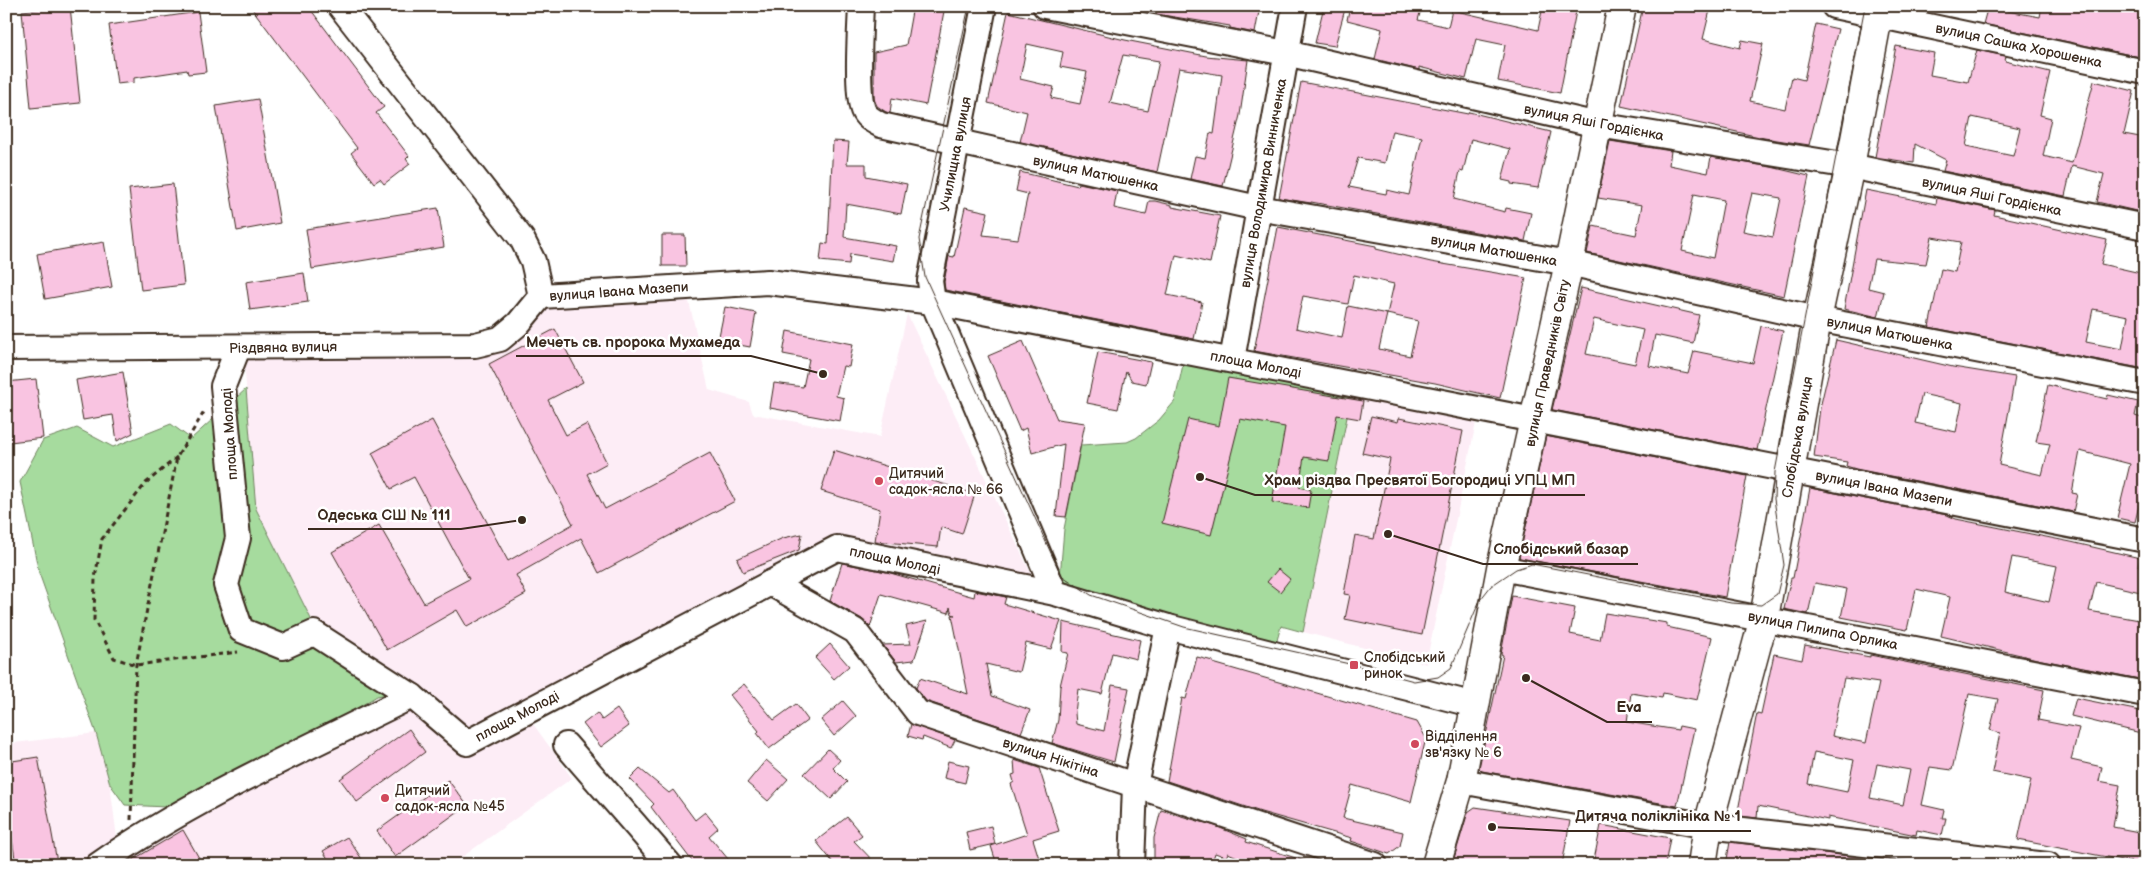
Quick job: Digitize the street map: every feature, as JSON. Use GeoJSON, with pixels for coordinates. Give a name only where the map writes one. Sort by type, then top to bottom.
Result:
{"type":"FeatureCollection","features":[{"type":"Feature","properties":{"kind":"main road","name":"вулиця Праведників Світу"},"geometry":{"type":"LineString","coordinates":[[1436,865],[1461,780],[1501,568],[1569,263],[1622,6]]}},
{"type":"Feature","properties":{"kind":"main road","name":"Слобідська вулиця"},"geometry":{"type":"LineString","coordinates":[[1702,865],[1708,826],[1764,618],[1792,470],[1817,319],[1850,166],[1879,11]]}},
{"type":"Feature","properties":{"kind":"street","name":"вулиця Івана Мазепи"},"geometry":{"type":"LineString","coordinates":[[340,6],[522,239],[533,261],[540,296],[768,282],[933,302]]}},
{"type":"Feature","properties":{"kind":"street","name":"вулиця Матюшенка"},"geometry":{"type":"LineString","coordinates":[[861,6],[860,95],[864,111],[869,119],[881,125],[1258,208],[1569,263],[1817,319],[2145,383]]}},
{"type":"Feature","properties":{"kind":"street","name":"Училищна вулиця"},"geometry":{"type":"LineString","coordinates":[[933,302],[930,281],[984,6]]}},
{"type":"Feature","properties":{"kind":"street","name":"вулиця Яші Гордієнка"},"geometry":{"type":"LineString","coordinates":[[1045,6],[1286,54],[1598,125],[1850,166],[2145,227]]}},
{"type":"Feature","properties":{"kind":"street","name":"вулиця Володимира Винниченка"},"geometry":{"type":"LineString","coordinates":[[1232,360],[1295,6]]}},
{"type":"Feature","properties":{"kind":"street","name":"вулиця Сашка Хорошенка"},"geometry":{"type":"LineString","coordinates":[[1834,6],[1879,11],[2145,72]]}},
{"type":"Feature","properties":{"kind":"street","name":"Різдвяна вулиця"},"geometry":{"type":"LineString","coordinates":[[6,348],[475,345],[500,339],[518,324],[540,296]]}},
{"type":"Feature","properties":{"kind":"street","name":"площа Молоді"},"geometry":{"type":"LineString","coordinates":[[933,302],[1535,419]]}},
{"type":"Feature","properties":{"kind":"street"},"geometry":{"type":"LineString","coordinates":[[933,302],[1055,593]]}},
{"type":"Feature","properties":{"kind":"street","name":"площа Молоді"},"geometry":{"type":"LineString","coordinates":[[238,348],[223,386],[238,538],[226,585],[241,630],[283,647],[314,633],[412,696],[468,743],[837,548],[1055,593],[1168,627],[1475,705]]}},
{"type":"Feature","properties":{"kind":"street","name":"вулиця Івана Мазепи"},"geometry":{"type":"LineString","coordinates":[[1535,419],[2145,540]]}},
{"type":"Feature","properties":{"kind":"street","name":"вулиця Пилипа Орлика"},"geometry":{"type":"LineString","coordinates":[[1501,568],[2145,694]]}},
{"type":"Feature","properties":{"kind":"street","name":"вулиця Нікітіна"},"geometry":{"type":"LineString","coordinates":[[770,583],[855,631],[918,713],[1374,865]]}},
{"type":"Feature","properties":{"kind":"street"},"geometry":{"type":"LineString","coordinates":[[1132,865],[1135,785],[1168,627]]}},
{"type":"Feature","properties":{"kind":"street"},"geometry":{"type":"LineString","coordinates":[[98,865],[130,843],[203,800],[412,696]]}},
{"type":"Feature","properties":{"kind":"street"},"geometry":{"type":"LineString","coordinates":[[566,745],[670,865]]}},
{"type":"Feature","properties":{"kind":"street"},"geometry":{"type":"LineString","coordinates":[[1461,780],[1708,826],[2048,865]]}},
{"type":"Feature","properties":{"kind":"path"},"geometry":{"type":"LineString","coordinates":[[130,843],[136,665],[177,457],[207,406]]}},
{"type":"Feature","properties":{"kind":"path"},"geometry":{"type":"LineString","coordinates":[[177,457],[146,483],[102,539],[95,578],[94,620],[114,658],[136,665],[244,652]]}},
{"type":"Feature","properties":{"kind":"shaded area"},"geometry":{"type":"Polygon","coordinates":[[[688,297],[709,390],[749,402],[753,414],[880,437],[907,314],[1035,582],[849,542],[467,739],[313,623],[256,509],[243,348],[486,346],[547,306],[688,297]]]}},
{"type":"Feature","properties":{"kind":"shaded area"},"geometry":{"type":"Polygon","coordinates":[[[1353,388],[1478,413],[1426,664],[1303,632],[1353,388]]]}},
{"type":"Feature","properties":{"kind":"shaded area","name":"Дитячий садок-ясла №45"},"geometry":{"type":"Polygon","coordinates":[[[408,705],[466,752],[531,721],[572,778],[451,865],[111,865],[187,817],[408,705]]]}},
{"type":"Feature","properties":{"kind":"shaded area"},"geometry":{"type":"Polygon","coordinates":[[[96,733],[110,784],[118,846],[91,865],[6,865],[6,744],[96,733]]]}},
{"type":"Feature","properties":{"kind":"green space"},"geometry":{"type":"Polygon","coordinates":[[[1186,351],[1353,388],[1303,632],[1281,626],[1274,651],[1059,589],[1064,529],[1081,445],[1127,442],[1136,438],[1159,420],[1175,401],[1186,351]]]}},
{"type":"Feature","properties":{"kind":"green space"},"geometry":{"type":"Polygon","coordinates":[[[246,389],[256,509],[313,623],[408,690],[377,696],[314,734],[166,807],[125,805],[110,784],[96,733],[39,573],[20,482],[43,440],[77,428],[113,447],[171,424],[191,439],[246,389]]]}},
{"type":"Feature","properties":{"kind":"building"},"geometry":{"type":"Polygon","coordinates":[[[70,6],[80,103],[31,108],[22,11],[70,6]]]}},
{"type":"Feature","properties":{"kind":"building"},"geometry":{"type":"Polygon","coordinates":[[[250,6],[308,6],[384,107],[376,113],[409,156],[406,159],[410,164],[384,184],[380,179],[374,183],[351,153],[357,148],[250,6]]]}},
{"type":"Feature","properties":{"kind":"building"},"geometry":{"type":"Polygon","coordinates":[[[913,6],[945,6],[926,105],[892,98],[890,113],[877,106],[874,99],[874,52],[906,45],[913,6]]]}},
{"type":"Feature","properties":{"kind":"building"},"geometry":{"type":"Polygon","coordinates":[[[1157,6],[1260,6],[1255,33],[1230,28],[1230,26],[1156,14],[1157,6]]]}},
{"type":"Feature","properties":{"kind":"building"},"geometry":{"type":"Polygon","coordinates":[[[1324,6],[1345,9],[1335,46],[1315,43],[1324,6]]]}},
{"type":"Feature","properties":{"kind":"building"},"geometry":{"type":"Polygon","coordinates":[[[1350,6],[1422,6],[1418,20],[1448,27],[1452,10],[1538,30],[1543,6],[1561,10],[1562,6],[1577,6],[1560,93],[1498,81],[1505,45],[1476,39],[1466,79],[1419,67],[1419,70],[1375,59],[1382,29],[1347,20],[1350,6]]]}},
{"type":"Feature","properties":{"kind":"building"},"geometry":{"type":"Polygon","coordinates":[[[1643,6],[1711,6],[1703,39],[1740,48],[1742,40],[1763,44],[1750,101],[1785,109],[1792,77],[1804,80],[1816,24],[1838,29],[1809,145],[1764,138],[1621,106],[1643,6]]]}},
{"type":"Feature","properties":{"kind":"building"},"geometry":{"type":"Polygon","coordinates":[[[1988,6],[2010,6],[2008,11],[2040,17],[2042,6],[2145,6],[2145,58],[1983,24],[1988,6]]]}},
{"type":"Feature","properties":{"kind":"building"},"geometry":{"type":"Polygon","coordinates":[[[198,12],[206,72],[188,74],[187,70],[134,78],[134,82],[117,84],[109,25],[198,12]]]}},
{"type":"Feature","properties":{"kind":"building"},"geometry":{"type":"Polygon","coordinates":[[[1008,12],[1125,40],[1206,56],[1248,60],[1240,115],[1223,186],[1190,179],[1195,156],[1205,158],[1210,133],[1214,134],[1222,75],[1179,68],[1157,172],[1020,142],[1027,112],[988,103],[1008,12]],[[1027,44],[1020,79],[1054,87],[1051,98],[1080,104],[1087,72],[1060,67],[1063,52],[1027,44]],[[1123,55],[1110,103],[1148,111],[1159,61],[1123,55]]]}},
{"type":"Feature","properties":{"kind":"building"},"geometry":{"type":"Polygon","coordinates":[[[1896,46],[1934,53],[1930,75],[1968,82],[1977,50],[2006,56],[2005,61],[2050,72],[2040,115],[2051,118],[2043,156],[2072,163],[2094,81],[2134,91],[2124,134],[2145,138],[2145,213],[2097,202],[2104,174],[2072,166],[2065,196],[1943,171],[1946,160],[1915,144],[1914,163],[1875,157],[1896,46]],[[1972,117],[1966,146],[2013,156],[2020,128],[1972,117]]]}},
{"type":"Feature","properties":{"kind":"building"},"geometry":{"type":"Polygon","coordinates":[[[1301,82],[1468,114],[1469,112],[1551,132],[1538,188],[1511,184],[1511,182],[1502,180],[1510,149],[1471,139],[1463,172],[1460,171],[1454,199],[1505,212],[1506,208],[1531,213],[1525,241],[1311,202],[1279,198],[1301,82]],[[1392,131],[1385,163],[1358,158],[1349,187],[1386,194],[1387,190],[1409,195],[1422,137],[1392,131]]]}},
{"type":"Feature","properties":{"kind":"building"},"geometry":{"type":"Polygon","coordinates":[[[258,99],[280,223],[237,231],[216,106],[258,99]]]}},
{"type":"Feature","properties":{"kind":"building"},"geometry":{"type":"Polygon","coordinates":[[[833,141],[849,142],[847,164],[866,164],[866,176],[907,184],[901,214],[846,204],[844,237],[896,246],[893,261],[850,254],[849,264],[820,261],[822,243],[828,244],[833,141]]]}},
{"type":"Feature","properties":{"kind":"building"},"geometry":{"type":"Polygon","coordinates":[[[1610,141],[1671,151],[1669,165],[1708,173],[1711,157],[1771,167],[1809,176],[1784,296],[1587,253],[1593,226],[1636,235],[1642,205],[1598,198],[1610,141]],[[1752,193],[1743,231],[1773,237],[1781,198],[1752,193]],[[1694,194],[1682,251],[1713,258],[1724,200],[1694,194]]]}},
{"type":"Feature","properties":{"kind":"building"},"geometry":{"type":"Polygon","coordinates":[[[1020,172],[1078,186],[1079,183],[1117,191],[1114,208],[1146,215],[1149,201],[1155,201],[1172,205],[1172,207],[1220,216],[1210,263],[1176,255],[1167,295],[1202,302],[1194,339],[945,290],[944,282],[949,256],[954,257],[965,207],[988,212],[983,235],[1018,239],[1028,194],[1016,191],[1020,172]]]}},
{"type":"Feature","properties":{"kind":"building"},"geometry":{"type":"Polygon","coordinates":[[[173,184],[184,285],[141,290],[129,189],[173,184]]]}},
{"type":"Feature","properties":{"kind":"building"},"geometry":{"type":"Polygon","coordinates":[[[1866,190],[1936,204],[1937,198],[1995,210],[1994,215],[2107,240],[2101,264],[2145,274],[2145,369],[1929,327],[1941,269],[1955,272],[1961,242],[1932,237],[1926,264],[1874,259],[1868,288],[1884,292],[1878,317],[1844,309],[1866,190]],[[2093,309],[2086,342],[2122,349],[2128,316],[2093,309]]]}},
{"type":"Feature","properties":{"kind":"building"},"geometry":{"type":"Polygon","coordinates":[[[438,208],[444,247],[312,269],[306,229],[438,208]]]}},
{"type":"Feature","properties":{"kind":"building"},"geometry":{"type":"Polygon","coordinates":[[[1278,227],[1376,246],[1376,249],[1431,262],[1526,278],[1500,398],[1435,383],[1254,351],[1278,227]],[[1354,275],[1348,304],[1303,296],[1296,328],[1342,338],[1348,306],[1387,314],[1394,284],[1354,275]],[[1387,314],[1379,349],[1410,356],[1418,321],[1387,314]]]}},
{"type":"Feature","properties":{"kind":"building"},"geometry":{"type":"Polygon","coordinates":[[[662,235],[685,235],[686,266],[662,266],[662,235]]]}},
{"type":"Feature","properties":{"kind":"building"},"geometry":{"type":"Polygon","coordinates":[[[104,242],[112,287],[45,299],[37,254],[104,242]]]}},
{"type":"Feature","properties":{"kind":"building"},"geometry":{"type":"Polygon","coordinates":[[[304,273],[308,302],[250,310],[246,282],[304,273]]]}},
{"type":"Feature","properties":{"kind":"building"},"geometry":{"type":"Polygon","coordinates":[[[1581,288],[1699,315],[1693,343],[1655,335],[1649,366],[1688,374],[1694,351],[1753,363],[1761,326],[1783,331],[1757,450],[1552,410],[1581,288]],[[1594,319],[1586,354],[1635,364],[1643,330],[1594,319]]]}},
{"type":"Feature","properties":{"kind":"building"},"geometry":{"type":"Polygon","coordinates":[[[725,307],[756,313],[750,347],[718,341],[725,307]]]}},
{"type":"Feature","properties":{"kind":"building"},"geometry":{"type":"Polygon","coordinates":[[[555,329],[583,382],[548,400],[566,435],[587,424],[607,463],[587,474],[605,509],[710,453],[735,501],[599,573],[581,538],[516,575],[526,594],[467,627],[457,610],[387,650],[332,552],[379,525],[424,603],[469,579],[414,477],[391,489],[372,453],[432,420],[508,561],[573,524],[489,364],[555,329]]]}},
{"type":"Feature","properties":{"kind":"building"},"geometry":{"type":"Polygon","coordinates":[[[787,331],[853,344],[849,367],[843,366],[836,396],[844,398],[840,421],[770,408],[774,383],[803,387],[809,359],[783,354],[787,331]]]}},
{"type":"Feature","properties":{"kind":"building"},"geometry":{"type":"Polygon","coordinates":[[[1836,340],[1953,367],[2015,377],[1999,465],[2042,475],[2050,444],[2036,442],[2048,385],[2107,399],[2108,395],[2138,402],[2135,416],[2142,418],[2140,427],[2145,427],[2145,481],[2135,522],[2117,518],[2130,464],[2080,451],[2072,493],[2077,494],[2073,512],[1856,469],[1846,466],[1847,462],[1814,457],[1820,408],[1836,340]],[[1922,394],[1915,423],[1956,432],[1962,403],[1922,394]]]}},
{"type":"Feature","properties":{"kind":"building"},"geometry":{"type":"Polygon","coordinates":[[[1023,341],[1057,419],[1085,423],[1066,517],[1056,516],[1064,444],[1032,453],[1026,428],[1020,431],[988,356],[1023,341]]]}},
{"type":"Feature","properties":{"kind":"building"},"geometry":{"type":"Polygon","coordinates":[[[1098,352],[1151,362],[1146,384],[1132,381],[1126,371],[1118,409],[1087,403],[1098,352]]]}},
{"type":"Feature","properties":{"kind":"building"},"geometry":{"type":"Polygon","coordinates":[[[123,372],[133,433],[117,441],[113,415],[83,420],[76,380],[123,372]]]}},
{"type":"Feature","properties":{"kind":"building"},"geometry":{"type":"Polygon","coordinates":[[[1228,378],[1363,401],[1360,419],[1337,415],[1329,461],[1304,457],[1299,487],[1311,490],[1308,508],[1272,502],[1285,427],[1240,419],[1211,535],[1162,523],[1188,419],[1219,426],[1228,378]]]}},
{"type":"Feature","properties":{"kind":"building"},"geometry":{"type":"Polygon","coordinates":[[[36,379],[43,438],[10,442],[6,412],[6,382],[36,379]]]}},
{"type":"Feature","properties":{"kind":"building"},"geometry":{"type":"Polygon","coordinates":[[[1371,416],[1398,422],[1399,418],[1463,431],[1422,635],[1345,619],[1350,595],[1344,594],[1355,535],[1374,539],[1390,459],[1362,453],[1371,416]]]}},
{"type":"Feature","properties":{"kind":"building"},"geometry":{"type":"Polygon","coordinates":[[[1546,436],[1747,476],[1725,597],[1519,558],[1546,436]]]}},
{"type":"Feature","properties":{"kind":"building"},"geometry":{"type":"Polygon","coordinates":[[[834,450],[975,494],[962,534],[941,527],[938,547],[875,541],[880,509],[821,491],[834,450]]]}},
{"type":"Feature","properties":{"kind":"building"},"geometry":{"type":"Polygon","coordinates":[[[1810,488],[1947,515],[1956,519],[2140,558],[2138,566],[2145,567],[2145,593],[2096,582],[2089,611],[2145,621],[2145,680],[2037,659],[1941,636],[1950,597],[1916,589],[1907,630],[1841,617],[1847,589],[1815,583],[1808,614],[1784,609],[1791,578],[1793,578],[1810,488]],[[2012,557],[2005,592],[2049,602],[2057,566],[2012,557]]]}},
{"type":"Feature","properties":{"kind":"building"},"geometry":{"type":"Polygon","coordinates":[[[802,534],[799,550],[743,572],[737,559],[783,538],[802,534]]]}},
{"type":"Feature","properties":{"kind":"building"},"geometry":{"type":"Polygon","coordinates":[[[842,563],[887,572],[974,597],[975,591],[1006,597],[1004,604],[1061,621],[1051,649],[1026,643],[1019,672],[986,664],[992,696],[1030,710],[1021,733],[926,701],[916,688],[920,678],[968,694],[952,615],[955,615],[952,614],[950,607],[949,613],[881,594],[870,627],[862,619],[830,601],[842,563]]]}},
{"type":"Feature","properties":{"kind":"building"},"geometry":{"type":"Polygon","coordinates":[[[1278,569],[1290,579],[1280,592],[1267,582],[1278,569]]]}},
{"type":"Feature","properties":{"kind":"building"},"geometry":{"type":"Polygon","coordinates":[[[1512,596],[1575,608],[1570,634],[1600,640],[1605,613],[1667,623],[1667,627],[1712,637],[1697,700],[1663,693],[1662,698],[1631,693],[1627,722],[1678,730],[1679,726],[1694,729],[1677,806],[1482,771],[1479,768],[1503,655],[1501,654],[1512,596]]]}},
{"type":"Feature","properties":{"kind":"building"},"geometry":{"type":"Polygon","coordinates":[[[927,621],[914,660],[896,662],[883,645],[911,644],[906,626],[927,621]]]}},
{"type":"Feature","properties":{"kind":"building"},"geometry":{"type":"Polygon","coordinates":[[[1063,622],[1140,640],[1136,659],[1112,653],[1102,694],[1078,689],[1075,713],[1076,724],[1104,731],[1112,685],[1129,688],[1114,762],[1052,743],[1058,720],[1060,686],[1068,653],[1062,652],[1063,622]]]}},
{"type":"Feature","properties":{"kind":"building"},"geometry":{"type":"Polygon","coordinates":[[[830,644],[849,666],[834,679],[815,658],[830,644]]]}},
{"type":"Feature","properties":{"kind":"building"},"geometry":{"type":"Polygon","coordinates":[[[1805,645],[1870,657],[1870,655],[2044,690],[2038,720],[2079,728],[2071,760],[2102,767],[2099,781],[2120,785],[2113,827],[2144,833],[2138,863],[2018,840],[2031,780],[1992,772],[2000,733],[1990,730],[1998,699],[1969,694],[1952,770],[1930,767],[1922,805],[1944,810],[1942,818],[1946,818],[1942,835],[1917,830],[1916,835],[1828,817],[1828,820],[1758,806],[1757,818],[1737,816],[1757,713],[1761,714],[1774,654],[1802,660],[1805,645]],[[1844,678],[1832,736],[1866,743],[1879,683],[1844,678]],[[1814,752],[1808,784],[1847,792],[1854,760],[1814,752]],[[1877,764],[1870,798],[1903,805],[1910,770],[1877,764]]]}},
{"type":"Feature","properties":{"kind":"building"},"geometry":{"type":"Polygon","coordinates":[[[1197,657],[1417,722],[1426,738],[1411,802],[1352,785],[1343,818],[1403,832],[1400,846],[1389,854],[1351,841],[1352,838],[1261,812],[1167,781],[1182,698],[1186,699],[1197,657]]]}},
{"type":"Feature","properties":{"kind":"building"},"geometry":{"type":"Polygon","coordinates":[[[744,684],[774,720],[796,704],[808,720],[769,749],[757,733],[759,731],[730,695],[744,684]]]}},
{"type":"Feature","properties":{"kind":"building"},"geometry":{"type":"Polygon","coordinates":[[[2076,698],[2145,712],[2145,734],[2071,716],[2076,698]]]}},
{"type":"Feature","properties":{"kind":"building"},"geometry":{"type":"Polygon","coordinates":[[[843,701],[856,716],[834,736],[821,720],[843,701]]]}},
{"type":"Feature","properties":{"kind":"building"},"geometry":{"type":"Polygon","coordinates":[[[617,709],[629,726],[601,747],[583,724],[597,713],[602,720],[617,709]]]}},
{"type":"Feature","properties":{"kind":"building"},"geometry":{"type":"Polygon","coordinates":[[[911,724],[955,740],[951,748],[923,737],[922,740],[908,736],[911,724]]]}},
{"type":"Feature","properties":{"kind":"building"},"geometry":{"type":"Polygon","coordinates":[[[409,729],[425,752],[357,802],[340,779],[409,729]]]}},
{"type":"Feature","properties":{"kind":"building"},"geometry":{"type":"Polygon","coordinates":[[[828,749],[840,760],[833,768],[847,782],[831,799],[804,774],[828,749]]]}},
{"type":"Feature","properties":{"kind":"building"},"geometry":{"type":"Polygon","coordinates":[[[38,757],[57,862],[16,865],[6,800],[6,762],[38,757]]]}},
{"type":"Feature","properties":{"kind":"building"},"geometry":{"type":"Polygon","coordinates":[[[766,760],[788,779],[768,801],[747,783],[766,760]]]}},
{"type":"Feature","properties":{"kind":"building"},"geometry":{"type":"Polygon","coordinates":[[[1014,760],[1039,768],[1059,831],[1033,839],[1041,865],[997,865],[991,846],[1027,834],[1011,784],[1014,782],[1012,775],[1015,774],[1014,760]]]}},
{"type":"Feature","properties":{"kind":"building"},"geometry":{"type":"Polygon","coordinates":[[[948,761],[969,766],[965,783],[944,778],[948,761]]]}},
{"type":"Feature","properties":{"kind":"building"},"geometry":{"type":"Polygon","coordinates":[[[640,769],[669,793],[673,790],[695,820],[705,812],[718,828],[709,836],[733,865],[695,865],[651,807],[654,804],[630,779],[640,769]]]}},
{"type":"Feature","properties":{"kind":"building"},"geometry":{"type":"Polygon","coordinates":[[[448,780],[467,805],[395,857],[377,831],[448,780]]]}},
{"type":"Feature","properties":{"kind":"building"},"geometry":{"type":"Polygon","coordinates":[[[1475,807],[1570,821],[1562,865],[1452,865],[1468,812],[1475,807]]]}},
{"type":"Feature","properties":{"kind":"building"},"geometry":{"type":"Polygon","coordinates":[[[1161,810],[1215,826],[1247,839],[1246,842],[1308,862],[1307,865],[1256,865],[1228,853],[1226,857],[1215,853],[1211,865],[1154,865],[1154,838],[1161,810]]]}},
{"type":"Feature","properties":{"kind":"building"},"geometry":{"type":"Polygon","coordinates":[[[847,817],[862,835],[854,841],[877,865],[835,865],[816,841],[847,817]]]}},
{"type":"Feature","properties":{"kind":"building"},"geometry":{"type":"Polygon","coordinates":[[[1601,825],[1670,838],[1665,865],[1593,865],[1601,825]]]}},
{"type":"Feature","properties":{"kind":"building"},"geometry":{"type":"Polygon","coordinates":[[[991,826],[995,844],[970,850],[966,832],[991,826]]]}},
{"type":"Feature","properties":{"kind":"building"},"geometry":{"type":"Polygon","coordinates":[[[183,830],[203,865],[124,865],[183,830]]]}},
{"type":"Feature","properties":{"kind":"building"},"geometry":{"type":"Polygon","coordinates":[[[347,837],[366,865],[332,865],[323,851],[347,837]]]}},
{"type":"Feature","properties":{"kind":"building"},"geometry":{"type":"Polygon","coordinates":[[[1730,842],[1866,858],[1866,865],[1726,865],[1730,842]]]}},
{"type":"Feature","properties":{"kind":"tram line"},"geometry":{"type":"LineString","coordinates":[[969,6],[919,239],[925,277],[1061,575],[1091,595],[1184,627],[1354,665],[1414,681],[1438,677],[1451,668],[1480,600],[1491,586],[1516,569],[1532,564],[1731,603],[1761,605],[1777,594],[1784,565],[1774,499],[1775,472],[1865,6]]}},
{"type":"Feature","properties":{"kind":"place","name":"Мечеть св. пророка Мухамеда"},"geometry":{"type":"Point","coordinates":[823,374]}},
{"type":"Feature","properties":{"kind":"place","name":"Храм різдва Пресвятої Богородиці УПЦ МП"},"geometry":{"type":"Point","coordinates":[1200,477]}},
{"type":"Feature","properties":{"kind":"place","name":"Дитячий садок-ясла № 66"},"geometry":{"type":"Point","coordinates":[879,481]}},
{"type":"Feature","properties":{"kind":"place","name":"Одеська СШ № 111"},"geometry":{"type":"Point","coordinates":[522,520]}},
{"type":"Feature","properties":{"kind":"place","name":"Слобідський базар"},"geometry":{"type":"Point","coordinates":[1388,534]}},
{"type":"Feature","properties":{"kind":"place","name":"Слобідський ринок"},"geometry":{"type":"Point","coordinates":[1354,665]}},
{"type":"Feature","properties":{"kind":"place","name":"Eva"},"geometry":{"type":"Point","coordinates":[1526,678]}},
{"type":"Feature","properties":{"kind":"place","name":"Відділення зв'язку № 6"},"geometry":{"type":"Point","coordinates":[1415,744]}},
{"type":"Feature","properties":{"kind":"place","name":"Дитячий садок-ясла №45"},"geometry":{"type":"Point","coordinates":[385,798]}},
{"type":"Feature","properties":{"kind":"place","name":"Дитяча поліклініка № 1"},"geometry":{"type":"Point","coordinates":[1492,827]}}]}
